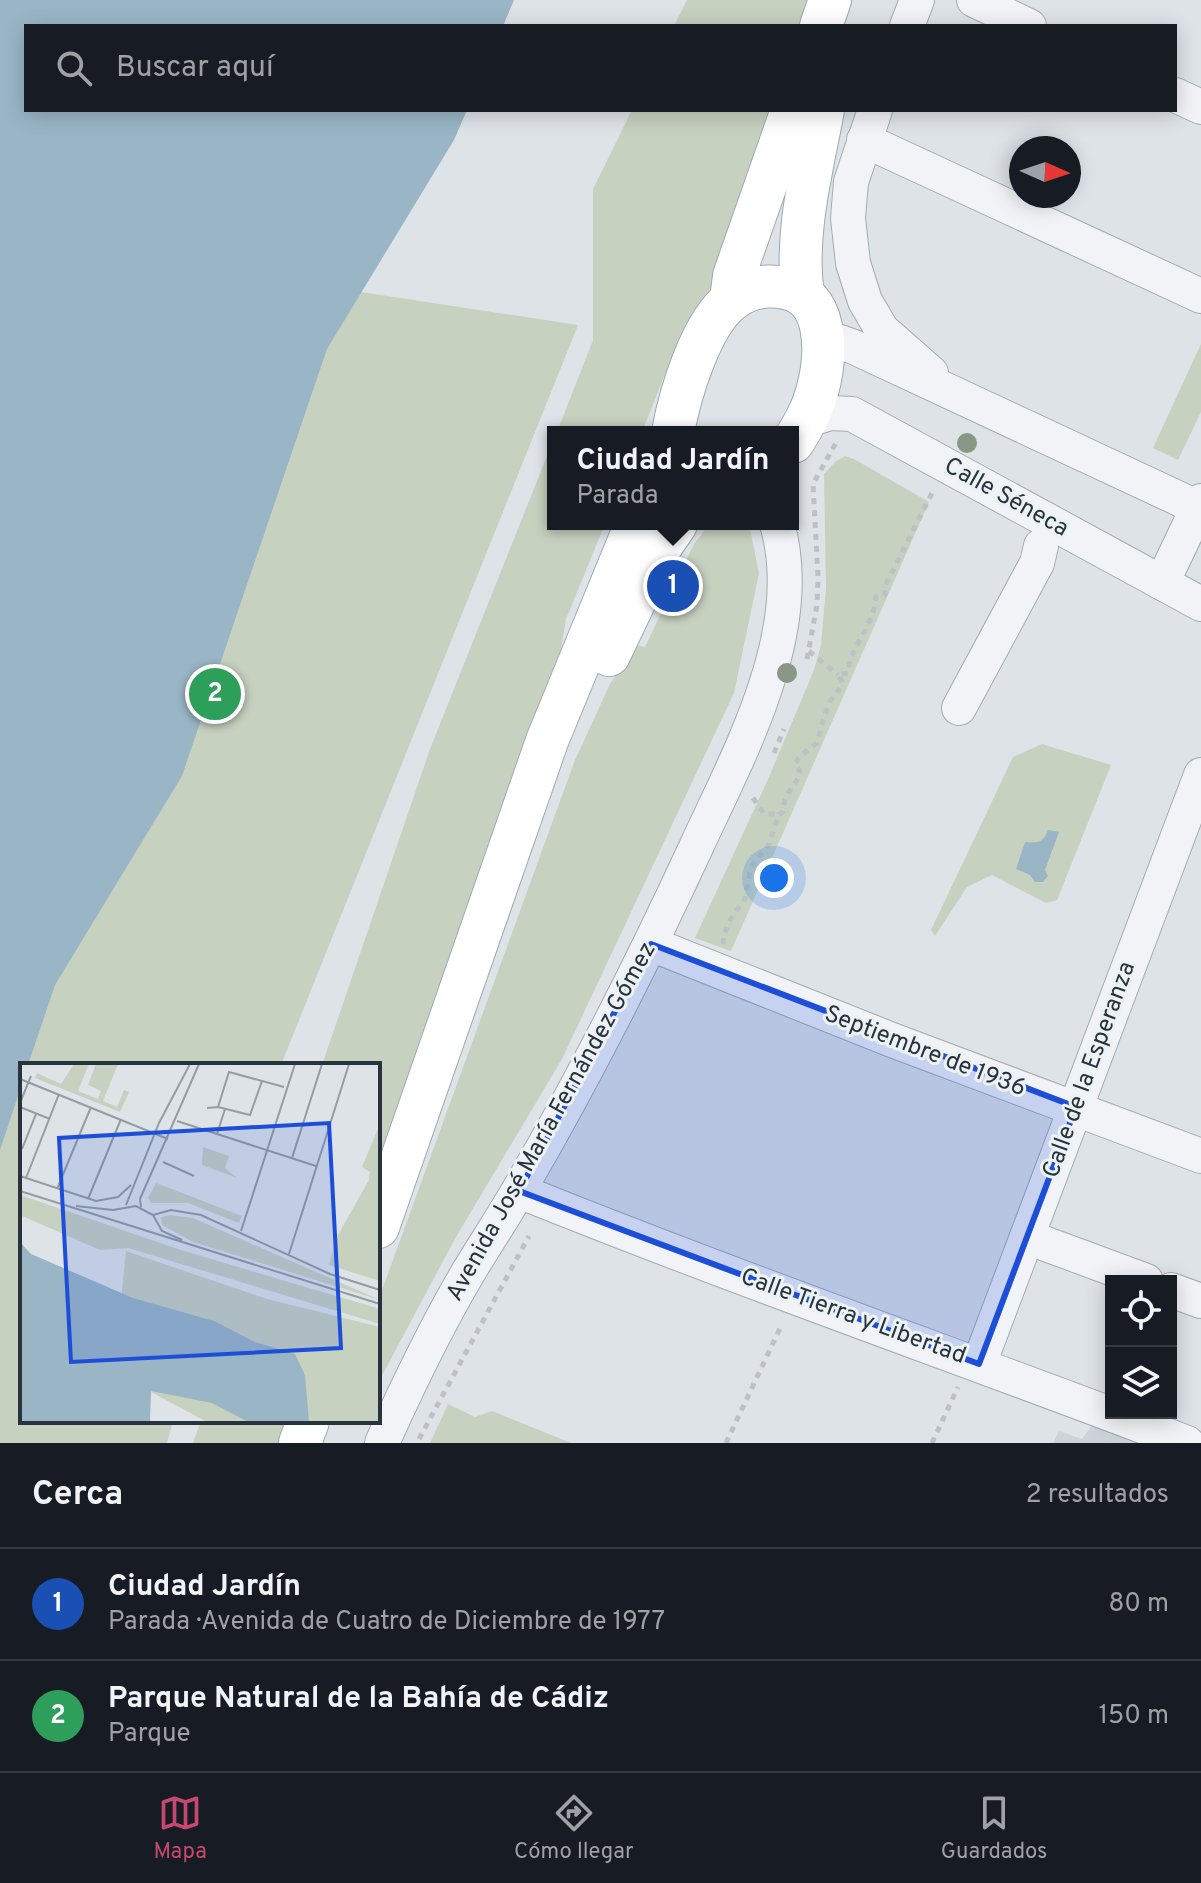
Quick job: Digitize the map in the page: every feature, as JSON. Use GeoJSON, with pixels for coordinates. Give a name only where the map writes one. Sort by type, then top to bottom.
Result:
{"type":"FeatureCollection","features":[{"type":"Feature","properties":{"kind":"main road"},"geometry":{"type":"LineString","coordinates":[[822,24],[830,0]]}},
{"type":"Feature","properties":{"kind":"main road"},"geometry":{"type":"LineString","coordinates":[[841,24],[847,0]]}},
{"type":"Feature","properties":{"kind":"main road"},"geometry":{"type":"LineString","coordinates":[[731,300],[734,276],[791,112]]}},
{"type":"Feature","properties":{"kind":"main road"},"geometry":{"type":"LineString","coordinates":[[800,431],[817,393],[822,363],[820,318],[803,295],[798,267],[823,112]]}},
{"type":"Feature","properties":{"kind":"main road"},"geometry":{"type":"LineString","coordinates":[[675,426],[688,373],[711,325],[731,300],[750,290],[768,286],[786,287],[803,295]]}},
{"type":"Feature","properties":{"kind":"main road"},"geometry":{"type":"LineString","coordinates":[[380,1221],[547,741],[634,530]]}},
{"type":"Feature","properties":{"kind":"main road"},"geometry":{"type":"LineString","coordinates":[[529,799],[561,753],[661,546],[672,530]]}},
{"type":"Feature","properties":{"kind":"main road"},"geometry":{"type":"LineString","coordinates":[[300,1443],[307,1423]]}},
{"type":"Feature","properties":{"kind":"street"},"geometry":{"type":"LineString","coordinates":[[908,24],[917,0]]}},
{"type":"Feature","properties":{"kind":"street"},"geometry":{"type":"LineString","coordinates":[[974,0],[1025,24]]}},
{"type":"Feature","properties":{"kind":"street"},"geometry":{"type":"LineString","coordinates":[[1177,96],[1201,107]]}},
{"type":"Feature","properties":{"kind":"street"},"geometry":{"type":"LineString","coordinates":[[952,393],[882,330],[865,301],[853,263],[848,218],[851,182],[870,125],[1201,296]]}},
{"type":"Feature","properties":{"kind":"street"},"geometry":{"type":"LineString","coordinates":[[823,336],[854,347],[1200,506],[1162,583]]}},
{"type":"Feature","properties":{"kind":"street","name":"Calle Séneca"},"geometry":{"type":"LineString","coordinates":[[800,431],[831,413],[852,414],[1201,604]]}},
{"type":"Feature","properties":{"kind":"street","name":"Avenida José María Fernández Gómez"},"geometry":{"type":"LineString","coordinates":[[382,1443],[468,1273],[519,1191],[651,944],[748,734],[767,682],[778,635],[786,576],[785,550],[779,530]]}},
{"type":"Feature","properties":{"kind":"street"},"geometry":{"type":"LineString","coordinates":[[959,708],[1037,563],[1041,546]]}},
{"type":"Feature","properties":{"kind":"street","name":"Calle de la Esperanza"},"geometry":{"type":"LineString","coordinates":[[974,1362],[1027,1237],[1076,1107],[1187,850],[1201,775]]}},
{"type":"Feature","properties":{"kind":"street","name":"Septiembre de 1936"},"geometry":{"type":"LineString","coordinates":[[651,944],[715,972],[1201,1156]]}},
{"type":"Feature","properties":{"kind":"street","name":"Calle Tierra y Libertad"},"geometry":{"type":"LineString","coordinates":[[519,1191],[793,1297],[1187,1443]]}},
{"type":"Feature","properties":{"kind":"street"},"geometry":{"type":"LineString","coordinates":[[1027,1237],[1130,1275]]}},
{"type":"Feature","properties":{"kind":"street"},"geometry":{"type":"LineString","coordinates":[[1177,1292],[1201,1301]]}},
{"type":"Feature","properties":{"kind":"path"},"geometry":{"type":"LineString","coordinates":[[838,675],[848,673],[849,660],[873,615],[876,597],[885,595],[885,586],[935,486]]}},
{"type":"Feature","properties":{"kind":"path"},"geometry":{"type":"LineString","coordinates":[[715,972],[726,927],[745,899],[751,867],[769,844],[779,814],[783,812],[783,801],[788,790],[800,776],[795,764],[817,743],[820,723],[834,695],[840,690],[842,682],[838,675],[809,651]]}},
{"type":"Feature","properties":{"kind":"path"},"geometry":{"type":"LineString","coordinates":[[753,798],[764,814],[779,814]]}},
{"type":"Feature","properties":{"kind":"path"},"geometry":{"type":"LineString","coordinates":[[726,1443],[793,1297]]}},
{"type":"Feature","properties":{"kind":"path"},"geometry":{"type":"LineString","coordinates":[[932,1443],[974,1362]]}},
{"type":"Feature","properties":{"kind":"highlighted area"},"geometry":{"type":"Polygon","coordinates":[[[651,944],[1076,1107],[979,1364],[519,1191],[651,944]]]}},
{"type":"Feature","properties":{"kind":"shaded area"},"geometry":{"type":"Polygon","coordinates":[[[1093,1424],[1138,1443],[1053,1443],[1059,1431],[1082,1439],[1093,1424]]]}},
{"type":"Feature","properties":{"kind":"green space"},"geometry":{"type":"Polygon","coordinates":[[[687,0],[820,0],[811,24],[675,24],[687,0]]]}},
{"type":"Feature","properties":{"kind":"green space"},"geometry":{"type":"Polygon","coordinates":[[[631,112],[778,112],[723,265],[670,362],[644,426],[559,426],[593,340],[593,189],[631,112]]]}},
{"type":"Feature","properties":{"kind":"green space"},"geometry":{"type":"Polygon","coordinates":[[[0,237],[578,325],[282,1063],[20,1063],[20,1423],[172,1423],[167,1443],[0,1443],[0,237]]]}},
{"type":"Feature","properties":{"kind":"green space"},"geometry":{"type":"Polygon","coordinates":[[[1201,344],[1201,412],[1178,460],[1153,448],[1201,344]]]}},
{"type":"Feature","properties":{"kind":"green space"},"geometry":{"type":"Polygon","coordinates":[[[547,456],[547,530],[603,530],[566,619],[558,667],[380,1162],[380,1063],[323,1063],[430,749],[547,456]]]}},
{"type":"Feature","properties":{"kind":"green space"},"geometry":{"type":"Polygon","coordinates":[[[845,456],[929,502],[731,951],[695,938],[814,670],[821,645],[826,588],[824,474],[845,456]]]}},
{"type":"Feature","properties":{"kind":"green space"},"geometry":{"type":"Polygon","coordinates":[[[705,530],[750,530],[759,573],[734,693],[562,1059],[456,1237],[380,1379],[380,1296],[575,760],[610,684],[636,645],[645,647],[694,544],[705,530]]]}},
{"type":"Feature","properties":{"kind":"green space"},"geometry":{"type":"Polygon","coordinates":[[[1042,744],[1111,765],[1057,900],[1046,903],[992,875],[967,887],[935,936],[931,930],[1013,757],[1042,744]]]}},
{"type":"Feature","properties":{"kind":"green space"},"geometry":{"type":"Polygon","coordinates":[[[448,1404],[475,1417],[492,1411],[571,1443],[430,1443],[448,1404]]]}},
{"type":"Feature","properties":{"kind":"green space"},"geometry":{"type":"Polygon","coordinates":[[[200,1423],[285,1423],[278,1443],[193,1443],[200,1423]]]}},
{"type":"Feature","properties":{"kind":"water"},"geometry":{"type":"Polygon","coordinates":[[[0,0],[514,0],[504,24],[24,24],[24,112],[466,112],[454,140],[327,349],[182,776],[55,985],[29,1063],[20,1063],[20,1090],[0,1150],[0,0]]]}},
{"type":"Feature","properties":{"kind":"water"},"geometry":{"type":"Polygon","coordinates":[[[1048,830],[1059,832],[1045,870],[1048,876],[1043,882],[1035,882],[1030,875],[1016,869],[1025,842],[1040,841],[1048,830]]]}},
{"type":"Feature","properties":{"kind":"place","name":"Ciudad Jardín"},"geometry":{"type":"Point","coordinates":[673,586]}},
{"type":"Feature","properties":{"kind":"place","name":"Parque Natural de la Bahía de Cádiz"},"geometry":{"type":"Point","coordinates":[215,694]}}]}
